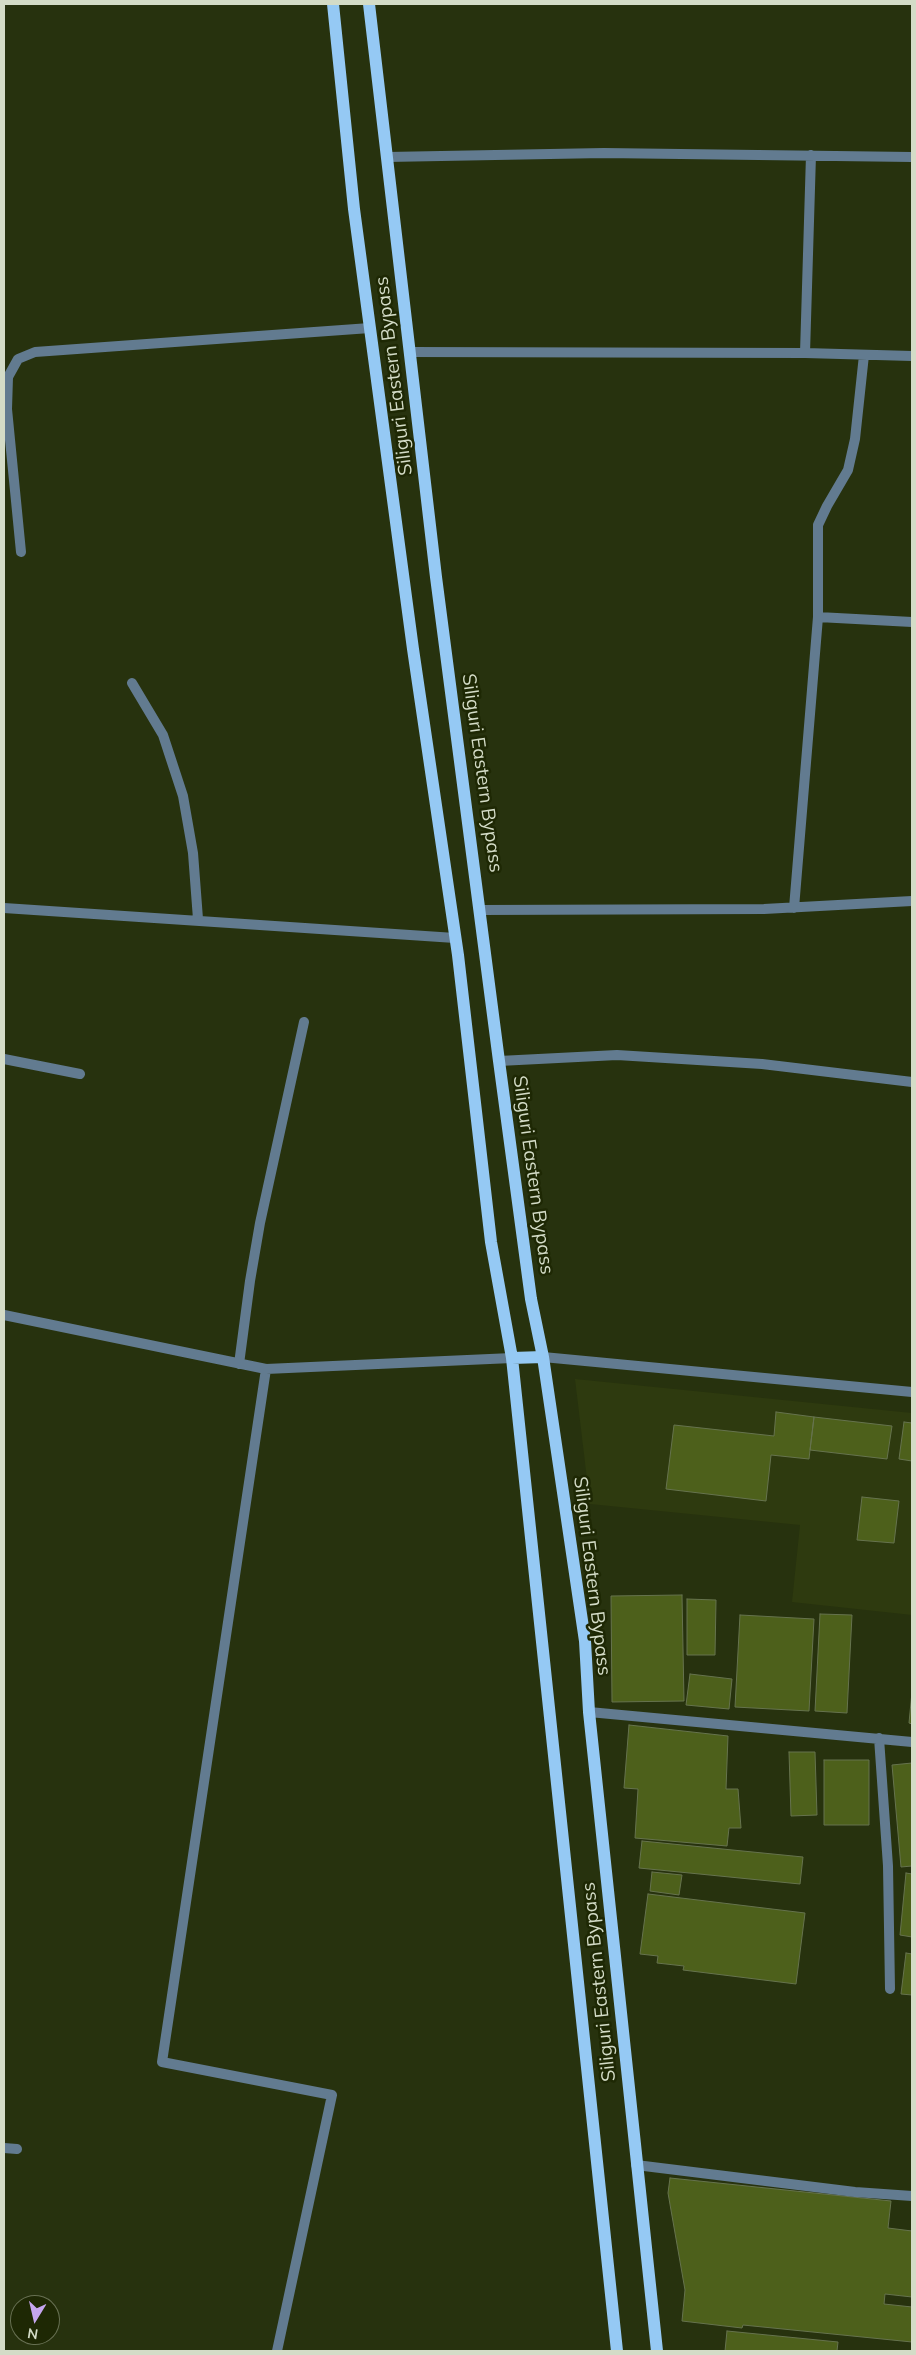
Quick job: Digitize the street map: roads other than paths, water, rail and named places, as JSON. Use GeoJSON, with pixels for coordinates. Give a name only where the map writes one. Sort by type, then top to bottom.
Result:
{"type":"FeatureCollection","features":[{"type":"Feature","properties":{"kind":"main road","name":"Siliguri Eastern Bypass"},"geometry":{"type":"LineString","coordinates":[[334,4],[354,209],[412,649],[455,938],[491,1242],[512,1358],[616,2351]]}},
{"type":"Feature","properties":{"kind":"main road","name":"Siliguri Eastern Bypass"},"geometry":{"type":"LineString","coordinates":[[369,4],[436,578],[481,910],[499,1061],[531,1299],[543,1356],[584,1641],[636,2165],[657,2351]]}},
{"type":"Feature","properties":{"kind":"main road"},"geometry":{"type":"LineString","coordinates":[[512,1358],[543,1356]]}},
{"type":"Feature","properties":{"kind":"street"},"geometry":{"type":"LineString","coordinates":[[387,157],[604,153],[912,157]]}},
{"type":"Feature","properties":{"kind":"street"},"geometry":{"type":"LineString","coordinates":[[805,353],[811,155]]}},
{"type":"Feature","properties":{"kind":"street"},"geometry":{"type":"LineString","coordinates":[[21,552],[7,409],[8,377],[18,359],[35,352],[370,328]]}},
{"type":"Feature","properties":{"kind":"street"},"geometry":{"type":"LineString","coordinates":[[410,352],[805,353],[912,356]]}},
{"type":"Feature","properties":{"kind":"street"},"geometry":{"type":"LineString","coordinates":[[794,908],[818,617],[818,525],[826,506],[848,470],[855,439],[864,355]]}},
{"type":"Feature","properties":{"kind":"street"},"geometry":{"type":"LineString","coordinates":[[818,617],[912,622]]}},
{"type":"Feature","properties":{"kind":"street"},"geometry":{"type":"LineString","coordinates":[[132,683],[163,735],[183,796],[193,853],[198,919]]}},
{"type":"Feature","properties":{"kind":"street"},"geometry":{"type":"LineString","coordinates":[[481,910],[794,908],[912,901]]}},
{"type":"Feature","properties":{"kind":"street"},"geometry":{"type":"LineString","coordinates":[[4,908],[198,919],[455,938]]}},
{"type":"Feature","properties":{"kind":"street"},"geometry":{"type":"LineString","coordinates":[[239,1364],[260,1223],[304,1022]]}},
{"type":"Feature","properties":{"kind":"street"},"geometry":{"type":"LineString","coordinates":[[499,1061],[617,1055],[762,1064],[912,1082]]}},
{"type":"Feature","properties":{"kind":"street"},"geometry":{"type":"LineString","coordinates":[[4,1060],[80,1074]]}},
{"type":"Feature","properties":{"kind":"street"},"geometry":{"type":"LineString","coordinates":[[4,1315],[266,1369],[512,1358]]}},
{"type":"Feature","properties":{"kind":"street"},"geometry":{"type":"LineString","coordinates":[[543,1356],[912,1392]]}},
{"type":"Feature","properties":{"kind":"street"},"geometry":{"type":"LineString","coordinates":[[266,1369],[162,2062],[332,2095],[277,2351]]}},
{"type":"Feature","properties":{"kind":"street"},"geometry":{"type":"LineString","coordinates":[[590,1712],[912,1742]]}},
{"type":"Feature","properties":{"kind":"street"},"geometry":{"type":"LineString","coordinates":[[879,1738],[888,1866],[890,1989]]}},
{"type":"Feature","properties":{"kind":"street"},"geometry":{"type":"LineString","coordinates":[[4,2148],[16,2149]]}},
{"type":"Feature","properties":{"kind":"street"},"geometry":{"type":"LineString","coordinates":[[636,2165],[855,2192],[912,2196]]}}]}
